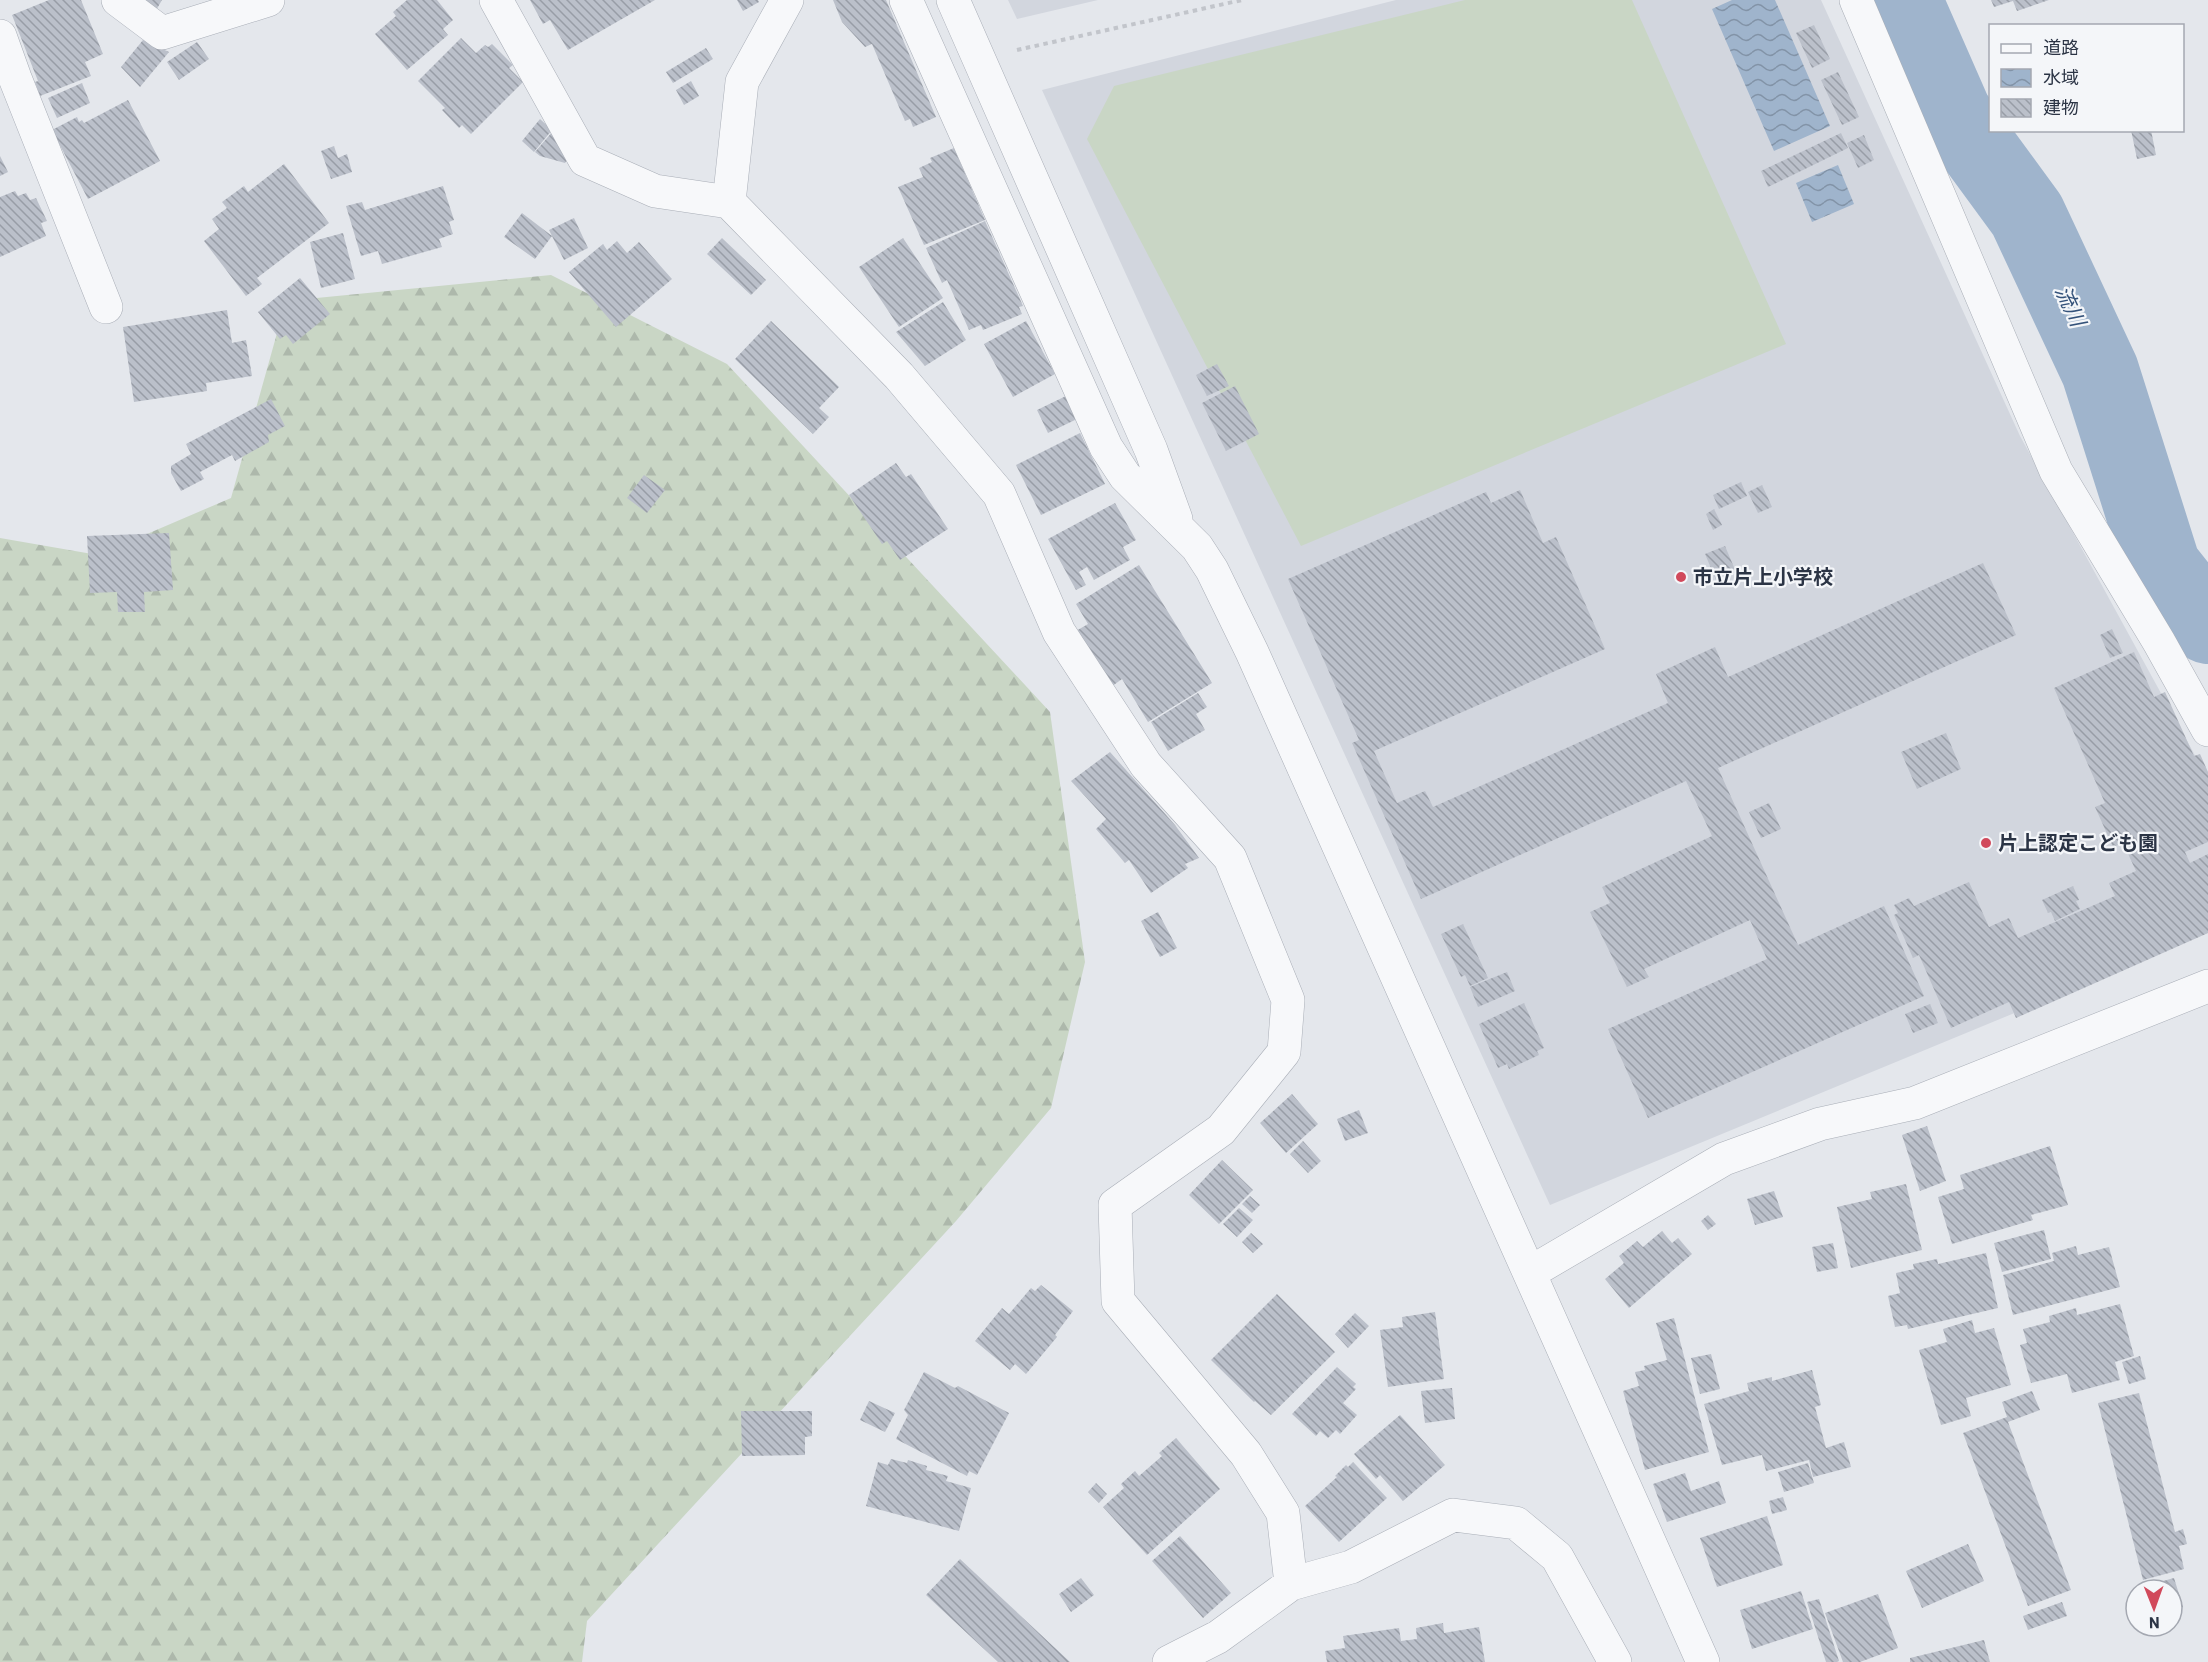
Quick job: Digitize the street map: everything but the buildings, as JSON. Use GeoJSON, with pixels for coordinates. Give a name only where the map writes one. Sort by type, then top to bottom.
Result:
{"type":"FeatureCollection","features":[{"type":"Feature","properties":{"kind":"street"},"geometry":{"type":"LineString","coordinates":[[118,0],[162,33],[268,0]]}},
{"type":"Feature","properties":{"kind":"street"},"geometry":{"type":"LineString","coordinates":[[496,0],[585,160],[655,191],[729,202],[899,376],[999,494],[1059,632],[1146,765],[1230,858],[1288,1000],[1284,1052],[1221,1130],[1115,1205],[1118,1301],[1246,1454],[1283,1513],[1291,1584]]}},
{"type":"Feature","properties":{"kind":"street"},"geometry":{"type":"LineString","coordinates":[[729,202],[741,82],[787,0]]}},
{"type":"Feature","properties":{"kind":"street"},"geometry":{"type":"LineString","coordinates":[[906,0],[1106,447],[1125,476],[1197,547],[1212,570],[1252,652],[1531,1272],[1703,1662]]}},
{"type":"Feature","properties":{"kind":"street"},"geometry":{"type":"LineString","coordinates":[[953,0],[1151,450],[1178,526]]}},
{"type":"Feature","properties":{"kind":"street"},"geometry":{"type":"LineString","coordinates":[[1856,0],[2056,471],[2159,642],[2208,730]]}},
{"type":"Feature","properties":{"kind":"street"},"geometry":{"type":"LineString","coordinates":[[0,36],[106,307]]}},
{"type":"Feature","properties":{"kind":"street"},"geometry":{"type":"LineString","coordinates":[[1531,1272],[1724,1159],[1820,1124],[1915,1103],[2208,986]]}},
{"type":"Feature","properties":{"kind":"street"},"geometry":{"type":"LineString","coordinates":[[1169,1662],[1218,1637],[1291,1584],[1351,1567],[1453,1515],[1516,1523],[1557,1557],[1615,1662]]}},
{"type":"Feature","properties":{"kind":"path"},"geometry":{"type":"LineString","coordinates":[[979,58],[1242,0]]}},
{"type":"Feature","properties":{"kind":"shaded area"},"geometry":{"type":"Polygon","coordinates":[[[1008,0],[1098,0],[1017,19],[1008,0]]]}},
{"type":"Feature","properties":{"kind":"shaded area","name":"市立片上小学校"},"geometry":{"type":"Polygon","coordinates":[[[1396,0],[1821,0],[2020,436],[2208,779],[2208,933],[1550,1205],[1042,90],[1396,0]]]}},
{"type":"Feature","properties":{"kind":"green space"},"geometry":{"type":"Polygon","coordinates":[[[1465,0],[1632,0],[1786,344],[1301,546],[1087,139],[1114,86],[1465,0]]]}},
{"type":"Feature","properties":{"kind":"green space"},"geometry":{"type":"Polygon","coordinates":[[[551,275],[727,364],[1050,712],[1085,962],[1051,1108],[956,1221],[587,1621],[582,1662],[0,1662],[0,538],[98,555],[231,498],[286,301],[551,275]]]}},
{"type":"Feature","properties":{"kind":"water"},"geometry":{"type":"Polygon","coordinates":[[[1732,0],[1775,0],[1830,126],[1774,151],[1712,9],[1732,0]]]}},
{"type":"Feature","properties":{"kind":"water"},"geometry":{"type":"Polygon","coordinates":[[[1838,165],[1854,204],[1812,222],[1796,183],[1838,165]]]}},
{"type":"Feature","properties":{"kind":"waterway","name":"流川"},"geometry":{"type":"LineString","coordinates":[[1903,0],[1953,114],[2027,215],[2100,371],[2162,567],[2208,625]]}},
{"type":"Feature","properties":{"kind":"place","name":"市立片上小学校"},"geometry":{"type":"Point","coordinates":[1681,577]}},
{"type":"Feature","properties":{"kind":"place","name":"片上認定こども園"},"geometry":{"type":"Point","coordinates":[1986,843]}}]}
